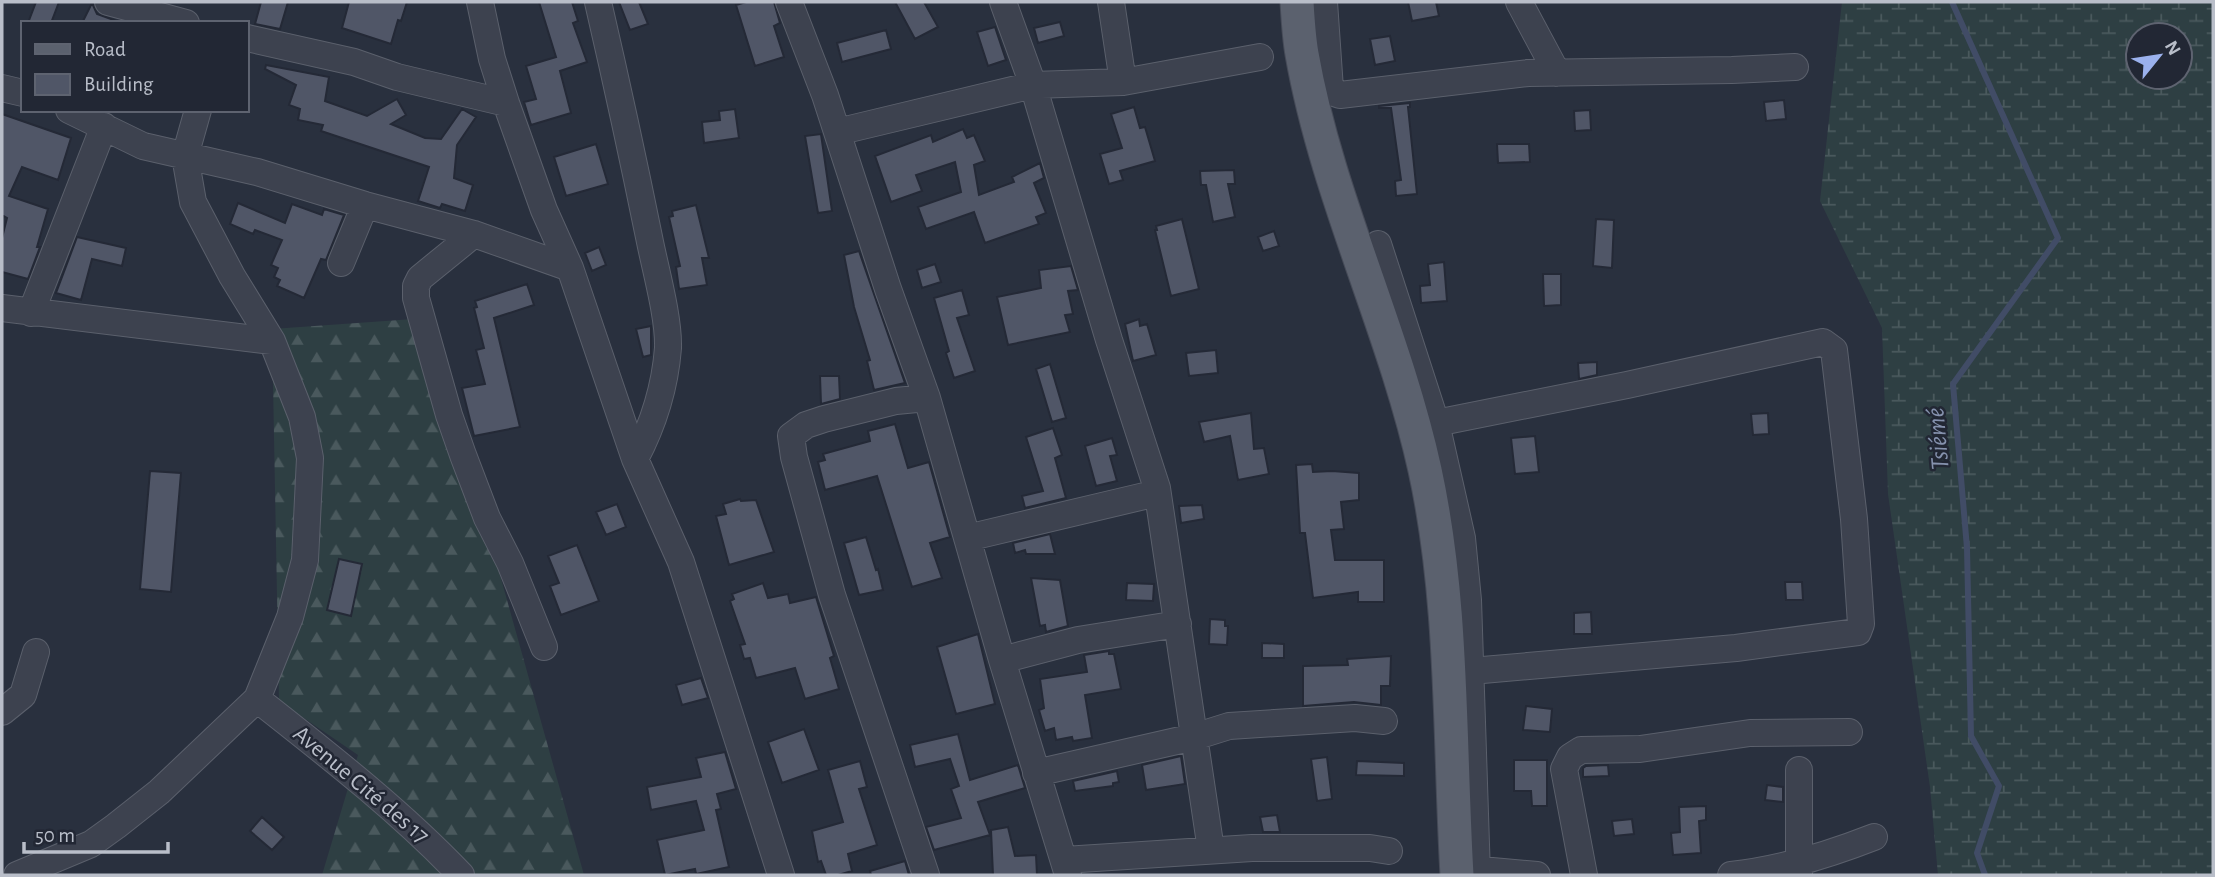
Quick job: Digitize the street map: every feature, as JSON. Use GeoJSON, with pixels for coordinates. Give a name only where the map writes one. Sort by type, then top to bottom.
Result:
{"type":"FeatureCollection","features":[{"type":"Feature","properties":{"kind":"main road"},"geometry":{"type":"LineString","coordinates":[[1297,2],[1302,53],[1322,139],[1398,372],[1425,470],[1442,572],[1467,872]]}},
{"type":"Feature","properties":{"kind":"street"},"geometry":{"type":"LineString","coordinates":[[108,2],[179,21]]}},
{"type":"Feature","properties":{"kind":"street"},"geometry":{"type":"LineString","coordinates":[[480,2],[492,59],[506,103],[544,210],[570,268],[635,459],[681,562],[781,875]]}},
{"type":"Feature","properties":{"kind":"street"},"geometry":{"type":"LineString","coordinates":[[598,2],[661,293],[668,345],[662,393],[654,410],[649,434],[635,459]]}},
{"type":"Feature","properties":{"kind":"street"},"geometry":{"type":"LineString","coordinates":[[789,2],[838,132],[888,289],[928,398],[1002,660],[1066,868],[1211,850],[1370,848],[1389,851]]}},
{"type":"Feature","properties":{"kind":"street"},"geometry":{"type":"LineString","coordinates":[[1003,2],[1033,85],[1157,493],[1211,850]]}},
{"type":"Feature","properties":{"kind":"street"},"geometry":{"type":"LineString","coordinates":[[1111,2],[1123,82]]}},
{"type":"Feature","properties":{"kind":"street"},"geometry":{"type":"LineString","coordinates":[[1324,2],[1330,89],[1334,93],[1368,93],[1503,76],[1795,67]]}},
{"type":"Feature","properties":{"kind":"street"},"geometry":{"type":"LineString","coordinates":[[1519,2],[1557,73]]}},
{"type":"Feature","properties":{"kind":"street"},"geometry":{"type":"LineString","coordinates":[[248,38],[354,62],[397,77],[506,103]]}},
{"type":"Feature","properties":{"kind":"street"},"geometry":{"type":"LineString","coordinates":[[838,132],[1033,85],[1123,82],[1261,57]]}},
{"type":"Feature","properties":{"kind":"street"},"geometry":{"type":"LineString","coordinates":[[2,88],[21,93]]}},
{"type":"Feature","properties":{"kind":"street"},"geometry":{"type":"LineString","coordinates":[[73,112],[143,146],[257,172],[474,234],[570,268]]}},
{"type":"Feature","properties":{"kind":"street"},"geometry":{"type":"LineString","coordinates":[[17,875],[91,844],[116,826],[159,792],[257,699],[290,617],[305,560],[310,458],[302,417],[272,341],[232,275],[193,202],[186,156],[197,112]]}},
{"type":"Feature","properties":{"kind":"street"},"geometry":{"type":"LineString","coordinates":[[31,313],[104,126]]}},
{"type":"Feature","properties":{"kind":"street"},"geometry":{"type":"LineString","coordinates":[[341,263],[365,205]]}},
{"type":"Feature","properties":{"kind":"street"},"geometry":{"type":"LineString","coordinates":[[474,234],[419,278],[415,298],[463,455],[487,518],[510,563],[544,647]]}},
{"type":"Feature","properties":{"kind":"street"},"geometry":{"type":"LineString","coordinates":[[1378,244],[1436,423],[1462,538],[1471,671],[1467,872],[1537,875]]}},
{"type":"Feature","properties":{"kind":"street"},"geometry":{"type":"LineString","coordinates":[[2,308],[272,341]]}},
{"type":"Feature","properties":{"kind":"street"},"geometry":{"type":"LineString","coordinates":[[1436,423],[1823,342],[1834,350],[1854,519],[1861,624],[1858,632],[1723,649],[1471,671]]}},
{"type":"Feature","properties":{"kind":"street"},"geometry":{"type":"LineString","coordinates":[[926,875],[832,594],[794,457],[791,436],[806,425],[824,419],[896,401],[928,398]]}},
{"type":"Feature","properties":{"kind":"street"},"geometry":{"type":"LineString","coordinates":[[967,538],[1157,493]]}},
{"type":"Feature","properties":{"kind":"street"},"geometry":{"type":"LineString","coordinates":[[1002,660],[1078,640],[1178,624]]}},
{"type":"Feature","properties":{"kind":"street"},"geometry":{"type":"LineString","coordinates":[[2,712],[23,695],[36,652]]}},
{"type":"Feature","properties":{"kind":"street","name":"Avenue Cité des 17"},"geometry":{"type":"LineString","coordinates":[[257,699],[351,773],[433,846],[461,875]]}},
{"type":"Feature","properties":{"kind":"street"},"geometry":{"type":"LineString","coordinates":[[1036,773],[1241,725],[1355,718],[1384,721]]}},
{"type":"Feature","properties":{"kind":"street"},"geometry":{"type":"LineString","coordinates":[[1584,875],[1564,769],[1570,757],[1581,750],[1640,749],[1750,733],[1849,732]]}},
{"type":"Feature","properties":{"kind":"street"},"geometry":{"type":"LineString","coordinates":[[1799,770],[1799,868]]}},
{"type":"Feature","properties":{"kind":"street"},"geometry":{"type":"LineString","coordinates":[[1746,874],[1799,868],[1874,837]]}},
{"type":"Feature","properties":{"kind":"green space"},"geometry":{"type":"Polygon","coordinates":[[[1842,2],[2213,2],[2213,875],[1938,875],[1930,787],[1888,494],[1882,328],[1820,201],[1842,2]]]}},
{"type":"Feature","properties":{"kind":"green space"},"geometry":{"type":"Polygon","coordinates":[[[428,318],[584,875],[322,875],[358,755],[279,701],[272,329],[428,318]]]}},
{"type":"Feature","properties":{"kind":"building"},"geometry":{"type":"Polygon","coordinates":[[[36,2],[59,2],[52,21],[29,21],[36,2]]]}},
{"type":"Feature","properties":{"kind":"building"},"geometry":{"type":"Polygon","coordinates":[[[261,2],[288,2],[280,29],[255,24],[261,2]]]}},
{"type":"Feature","properties":{"kind":"building"},"geometry":{"type":"Polygon","coordinates":[[[349,2],[407,2],[391,44],[342,28],[349,2]]]}},
{"type":"Feature","properties":{"kind":"building"},"geometry":{"type":"Polygon","coordinates":[[[539,2],[572,2],[578,21],[573,23],[587,62],[560,71],[571,113],[531,125],[524,102],[536,99],[526,66],[556,57],[539,2]]]}},
{"type":"Feature","properties":{"kind":"building"},"geometry":{"type":"Polygon","coordinates":[[[619,2],[639,2],[648,24],[630,30],[619,2]]]}},
{"type":"Feature","properties":{"kind":"building"},"geometry":{"type":"Polygon","coordinates":[[[746,2],[774,2],[780,23],[774,26],[784,57],[755,66],[736,5],[746,2]]]}},
{"type":"Feature","properties":{"kind":"building"},"geometry":{"type":"Polygon","coordinates":[[[895,2],[924,2],[938,27],[915,39],[895,2]]]}},
{"type":"Feature","properties":{"kind":"building"},"geometry":{"type":"Polygon","coordinates":[[[1408,2],[1436,2],[1439,16],[1412,21],[1408,2]]]}},
{"type":"Feature","properties":{"kind":"building"},"geometry":{"type":"Polygon","coordinates":[[[92,3],[97,14],[116,21],[83,21],[92,3]]]}},
{"type":"Feature","properties":{"kind":"building"},"geometry":{"type":"Polygon","coordinates":[[[1060,22],[1064,36],[1038,43],[1034,28],[1060,22]]]}},
{"type":"Feature","properties":{"kind":"building"},"geometry":{"type":"Polygon","coordinates":[[[995,27],[1006,60],[988,66],[977,32],[995,27]]]}},
{"type":"Feature","properties":{"kind":"building"},"geometry":{"type":"Polygon","coordinates":[[[886,30],[891,49],[842,62],[837,43],[886,30]]]}},
{"type":"Feature","properties":{"kind":"building"},"geometry":{"type":"Polygon","coordinates":[[[1390,36],[1395,61],[1375,65],[1370,39],[1390,36]]]}},
{"type":"Feature","properties":{"kind":"building"},"geometry":{"type":"Polygon","coordinates":[[[266,65],[329,77],[325,101],[367,116],[397,99],[406,115],[391,124],[425,138],[441,139],[462,109],[476,117],[457,145],[454,178],[473,185],[465,211],[442,204],[440,208],[418,201],[429,167],[321,131],[323,125],[298,120],[300,109],[289,105],[296,85],[265,69],[266,65]]]}},
{"type":"Feature","properties":{"kind":"building"},"geometry":{"type":"Polygon","coordinates":[[[1784,100],[1786,119],[1766,121],[1764,102],[1784,100]]]}},
{"type":"Feature","properties":{"kind":"building"},"geometry":{"type":"Polygon","coordinates":[[[1410,103],[1408,107],[1417,194],[1396,196],[1395,181],[1401,180],[1391,108],[1379,106],[1410,103]]]}},
{"type":"Feature","properties":{"kind":"building"},"geometry":{"type":"Polygon","coordinates":[[[1134,107],[1140,128],[1145,127],[1155,161],[1120,171],[1123,180],[1109,184],[1100,154],[1122,148],[1111,114],[1134,107]]]}},
{"type":"Feature","properties":{"kind":"building"},"geometry":{"type":"Polygon","coordinates":[[[735,109],[739,138],[704,143],[702,122],[720,120],[719,111],[735,109]]]}},
{"type":"Feature","properties":{"kind":"building"},"geometry":{"type":"Polygon","coordinates":[[[1590,110],[1591,130],[1575,131],[1574,111],[1590,110]]]}},
{"type":"Feature","properties":{"kind":"building"},"geometry":{"type":"Polygon","coordinates":[[[2,114],[71,138],[58,180],[22,167],[9,196],[48,209],[37,247],[40,247],[28,279],[2,272],[2,238],[7,218],[2,215],[2,114]]]}},
{"type":"Feature","properties":{"kind":"building"},"geometry":{"type":"Polygon","coordinates":[[[963,129],[967,138],[974,135],[985,161],[974,165],[979,195],[1014,182],[1012,177],[1040,163],[1044,178],[1034,183],[1046,213],[1036,217],[1039,224],[985,243],[974,212],[926,229],[918,207],[961,192],[955,162],[916,175],[922,191],[891,202],[875,156],[931,135],[933,142],[963,129]]]}},
{"type":"Feature","properties":{"kind":"building"},"geometry":{"type":"Polygon","coordinates":[[[821,134],[832,211],[818,213],[805,136],[821,134]]]}},
{"type":"Feature","properties":{"kind":"building"},"geometry":{"type":"Polygon","coordinates":[[[596,144],[608,184],[566,196],[554,157],[596,144]]]}},
{"type":"Feature","properties":{"kind":"building"},"geometry":{"type":"Polygon","coordinates":[[[1497,144],[1529,144],[1530,162],[1498,163],[1497,144]]]}},
{"type":"Feature","properties":{"kind":"building"},"geometry":{"type":"Polygon","coordinates":[[[1234,170],[1235,184],[1228,184],[1235,217],[1213,222],[1206,185],[1201,185],[1200,171],[1234,170]]]}},
{"type":"Feature","properties":{"kind":"building"},"geometry":{"type":"Polygon","coordinates":[[[238,203],[285,223],[292,204],[322,215],[324,209],[344,215],[326,260],[321,259],[304,298],[277,286],[280,280],[274,277],[278,268],[271,265],[282,240],[255,230],[253,234],[230,224],[238,203]]]}},
{"type":"Feature","properties":{"kind":"building"},"geometry":{"type":"Polygon","coordinates":[[[696,205],[709,258],[702,258],[707,285],[679,289],[676,267],[680,266],[669,217],[673,216],[672,211],[696,205]]]}},
{"type":"Feature","properties":{"kind":"building"},"geometry":{"type":"Polygon","coordinates":[[[1182,219],[1199,289],[1171,296],[1155,230],[1156,226],[1182,219]]]}},
{"type":"Feature","properties":{"kind":"building"},"geometry":{"type":"Polygon","coordinates":[[[1596,219],[1614,220],[1612,268],[1593,266],[1596,219]]]}},
{"type":"Feature","properties":{"kind":"building"},"geometry":{"type":"Polygon","coordinates":[[[1274,231],[1279,246],[1263,251],[1258,237],[1274,231]]]}},
{"type":"Feature","properties":{"kind":"building"},"geometry":{"type":"Polygon","coordinates":[[[77,237],[126,248],[122,266],[92,259],[81,300],[56,293],[77,237]]]}},
{"type":"Feature","properties":{"kind":"building"},"geometry":{"type":"Polygon","coordinates":[[[599,247],[606,265],[592,271],[585,253],[599,247]]]}},
{"type":"Feature","properties":{"kind":"building"},"geometry":{"type":"Polygon","coordinates":[[[859,251],[905,383],[874,390],[867,361],[870,360],[854,307],[844,255],[859,251]]]}},
{"type":"Feature","properties":{"kind":"building"},"geometry":{"type":"Polygon","coordinates":[[[1444,262],[1447,301],[1421,303],[1420,286],[1430,285],[1428,264],[1444,262]]]}},
{"type":"Feature","properties":{"kind":"building"},"geometry":{"type":"Polygon","coordinates":[[[935,264],[941,282],[922,288],[917,270],[935,264]]]}},
{"type":"Feature","properties":{"kind":"building"},"geometry":{"type":"Polygon","coordinates":[[[1071,266],[1078,290],[1068,291],[1073,314],[1065,315],[1070,332],[1008,345],[997,297],[1041,288],[1039,270],[1071,266]]]}},
{"type":"Feature","properties":{"kind":"building"},"geometry":{"type":"Polygon","coordinates":[[[1543,274],[1561,274],[1561,305],[1544,306],[1543,274]]]}},
{"type":"Feature","properties":{"kind":"building"},"geometry":{"type":"Polygon","coordinates":[[[527,284],[534,305],[494,318],[520,427],[474,436],[462,388],[485,384],[476,350],[484,348],[474,308],[477,307],[475,301],[527,284]]]}},
{"type":"Feature","properties":{"kind":"building"},"geometry":{"type":"Polygon","coordinates":[[[962,290],[969,315],[957,318],[975,371],[954,378],[934,298],[962,290]]]}},
{"type":"Feature","properties":{"kind":"building"},"geometry":{"type":"Polygon","coordinates":[[[1139,319],[1140,326],[1147,324],[1156,355],[1133,361],[1125,324],[1139,319]]]}},
{"type":"Feature","properties":{"kind":"building"},"geometry":{"type":"Polygon","coordinates":[[[651,326],[651,355],[643,357],[636,329],[651,326]]]}},
{"type":"Feature","properties":{"kind":"building"},"geometry":{"type":"Polygon","coordinates":[[[1216,350],[1218,373],[1189,376],[1186,353],[1216,350]]]}},
{"type":"Feature","properties":{"kind":"building"},"geometry":{"type":"Polygon","coordinates":[[[1597,362],[1597,375],[1579,379],[1578,363],[1597,362]]]}},
{"type":"Feature","properties":{"kind":"building"},"geometry":{"type":"Polygon","coordinates":[[[1050,364],[1066,418],[1052,422],[1036,369],[1050,364]]]}},
{"type":"Feature","properties":{"kind":"building"},"geometry":{"type":"Polygon","coordinates":[[[820,376],[839,376],[840,399],[821,404],[820,376]]]}},
{"type":"Feature","properties":{"kind":"building"},"geometry":{"type":"Polygon","coordinates":[[[1251,413],[1254,449],[1264,448],[1269,474],[1238,480],[1230,436],[1204,442],[1199,422],[1251,413]]]}},
{"type":"Feature","properties":{"kind":"building"},"geometry":{"type":"Polygon","coordinates":[[[1768,413],[1769,434],[1753,435],[1751,414],[1768,413]]]}},
{"type":"Feature","properties":{"kind":"building"},"geometry":{"type":"Polygon","coordinates":[[[895,424],[908,468],[929,462],[950,537],[930,543],[942,578],[912,587],[877,476],[825,490],[818,462],[825,460],[823,454],[870,441],[868,431],[895,424]]]}},
{"type":"Feature","properties":{"kind":"building"},"geometry":{"type":"Polygon","coordinates":[[[1053,428],[1062,455],[1055,458],[1066,498],[1025,508],[1022,496],[1043,491],[1026,437],[1053,428]]]}},
{"type":"Feature","properties":{"kind":"building"},"geometry":{"type":"Polygon","coordinates":[[[1535,436],[1539,472],[1515,474],[1511,438],[1535,436]]]}},
{"type":"Feature","properties":{"kind":"building"},"geometry":{"type":"Polygon","coordinates":[[[1112,438],[1117,455],[1110,456],[1117,481],[1096,486],[1085,446],[1112,438]]]}},
{"type":"Feature","properties":{"kind":"building"},"geometry":{"type":"Polygon","coordinates":[[[1312,464],[1313,472],[1359,473],[1359,500],[1341,502],[1344,529],[1331,530],[1335,560],[1384,560],[1384,602],[1358,602],[1358,592],[1313,598],[1305,533],[1300,533],[1296,465],[1312,464]]]}},
{"type":"Feature","properties":{"kind":"building"},"geometry":{"type":"Polygon","coordinates":[[[150,471],[181,473],[171,592],[140,589],[150,471]]]}},
{"type":"Feature","properties":{"kind":"building"},"geometry":{"type":"Polygon","coordinates":[[[740,499],[756,500],[774,552],[729,565],[716,516],[726,514],[723,504],[740,499]]]}},
{"type":"Feature","properties":{"kind":"building"},"geometry":{"type":"Polygon","coordinates":[[[617,504],[626,527],[606,535],[596,512],[617,504]]]}},
{"type":"Feature","properties":{"kind":"building"},"geometry":{"type":"Polygon","coordinates":[[[1202,505],[1204,519],[1181,523],[1179,506],[1202,505]]]}},
{"type":"Feature","properties":{"kind":"building"},"geometry":{"type":"Polygon","coordinates":[[[1050,534],[1055,554],[1026,554],[1025,550],[1015,553],[1013,543],[1050,534]]]}},
{"type":"Feature","properties":{"kind":"building"},"geometry":{"type":"Polygon","coordinates":[[[866,537],[883,590],[859,595],[844,543],[866,537]]]}},
{"type":"Feature","properties":{"kind":"building"},"geometry":{"type":"Polygon","coordinates":[[[577,545],[599,601],[561,615],[550,586],[559,583],[548,556],[577,545]]]}},
{"type":"Feature","properties":{"kind":"building"},"geometry":{"type":"Polygon","coordinates":[[[339,559],[362,564],[351,616],[327,610],[339,559]]]}},
{"type":"Feature","properties":{"kind":"building"},"geometry":{"type":"Polygon","coordinates":[[[1031,578],[1060,580],[1068,626],[1046,632],[1045,625],[1040,626],[1031,578]]]}},
{"type":"Feature","properties":{"kind":"building"},"geometry":{"type":"Polygon","coordinates":[[[1785,582],[1802,582],[1803,600],[1786,600],[1785,582]]]}},
{"type":"Feature","properties":{"kind":"building"},"geometry":{"type":"Polygon","coordinates":[[[763,583],[768,598],[788,594],[790,603],[816,597],[834,656],[830,658],[839,689],[805,699],[795,668],[756,678],[750,658],[744,659],[740,645],[745,644],[730,601],[734,599],[732,594],[763,583]]]}},
{"type":"Feature","properties":{"kind":"building"},"geometry":{"type":"Polygon","coordinates":[[[1127,583],[1154,584],[1153,601],[1126,600],[1127,583]]]}},
{"type":"Feature","properties":{"kind":"building"},"geometry":{"type":"Polygon","coordinates":[[[1591,612],[1592,634],[1574,634],[1574,613],[1591,612]]]}},
{"type":"Feature","properties":{"kind":"building"},"geometry":{"type":"Polygon","coordinates":[[[1210,619],[1225,620],[1225,626],[1228,626],[1227,645],[1209,644],[1210,619]]]}},
{"type":"Feature","properties":{"kind":"building"},"geometry":{"type":"Polygon","coordinates":[[[978,634],[995,704],[956,714],[937,647],[978,634]]]}},
{"type":"Feature","properties":{"kind":"building"},"geometry":{"type":"Polygon","coordinates":[[[1262,643],[1284,644],[1284,658],[1262,658],[1262,643]]]}},
{"type":"Feature","properties":{"kind":"building"},"geometry":{"type":"Polygon","coordinates":[[[1109,651],[1109,654],[1114,654],[1121,689],[1085,695],[1092,738],[1073,741],[1072,737],[1056,740],[1054,728],[1045,731],[1039,710],[1044,708],[1040,679],[1087,672],[1084,655],[1109,651]]]}},
{"type":"Feature","properties":{"kind":"building"},"geometry":{"type":"Polygon","coordinates":[[[1391,656],[1390,686],[1381,686],[1381,705],[1354,702],[1303,706],[1303,666],[1348,665],[1347,659],[1391,656]]]}},
{"type":"Feature","properties":{"kind":"building"},"geometry":{"type":"Polygon","coordinates":[[[701,678],[708,698],[682,705],[676,685],[701,678]]]}},
{"type":"Feature","properties":{"kind":"building"},"geometry":{"type":"Polygon","coordinates":[[[1526,706],[1552,709],[1550,732],[1523,730],[1526,706]]]}},
{"type":"Feature","properties":{"kind":"building"},"geometry":{"type":"Polygon","coordinates":[[[804,729],[819,770],[782,783],[768,742],[804,729]]]}},
{"type":"Feature","properties":{"kind":"building"},"geometry":{"type":"Polygon","coordinates":[[[958,734],[970,780],[1018,765],[1025,788],[978,802],[990,835],[934,850],[926,827],[961,818],[951,789],[959,786],[950,759],[915,767],[910,745],[958,734]]]}},
{"type":"Feature","properties":{"kind":"building"},"geometry":{"type":"Polygon","coordinates":[[[725,752],[736,789],[717,794],[721,809],[716,810],[729,867],[696,874],[695,869],[665,875],[657,840],[704,830],[696,801],[651,810],[647,787],[701,777],[696,758],[725,752]]]}},
{"type":"Feature","properties":{"kind":"building"},"geometry":{"type":"Polygon","coordinates":[[[1181,756],[1185,784],[1146,790],[1142,765],[1181,756]]]}},
{"type":"Feature","properties":{"kind":"building"},"geometry":{"type":"Polygon","coordinates":[[[1327,757],[1332,799],[1317,801],[1311,759],[1327,757]]]}},
{"type":"Feature","properties":{"kind":"building"},"geometry":{"type":"Polygon","coordinates":[[[1514,760],[1547,760],[1547,806],[1532,806],[1531,791],[1514,791],[1514,760]]]}},
{"type":"Feature","properties":{"kind":"building"},"geometry":{"type":"Polygon","coordinates":[[[860,761],[867,787],[859,789],[877,845],[848,854],[852,871],[826,875],[821,861],[818,862],[812,831],[843,822],[828,770],[860,761]]]}},
{"type":"Feature","properties":{"kind":"building"},"geometry":{"type":"Polygon","coordinates":[[[1357,761],[1404,763],[1404,776],[1356,775],[1357,761]]]}},
{"type":"Feature","properties":{"kind":"building"},"geometry":{"type":"Polygon","coordinates":[[[1608,765],[1609,776],[1583,777],[1583,768],[1586,766],[1608,765]]]}},
{"type":"Feature","properties":{"kind":"building"},"geometry":{"type":"Polygon","coordinates":[[[1117,771],[1119,782],[1113,783],[1113,786],[1075,791],[1073,781],[1117,771]]]}},
{"type":"Feature","properties":{"kind":"building"},"geometry":{"type":"Polygon","coordinates":[[[1767,785],[1783,787],[1783,802],[1765,800],[1767,785]]]}},
{"type":"Feature","properties":{"kind":"building"},"geometry":{"type":"Polygon","coordinates":[[[1706,806],[1706,820],[1699,821],[1701,853],[1673,855],[1671,833],[1680,832],[1679,807],[1706,806]]]}},
{"type":"Feature","properties":{"kind":"building"},"geometry":{"type":"Polygon","coordinates":[[[1277,815],[1280,832],[1263,832],[1260,817],[1277,815]]]}},
{"type":"Feature","properties":{"kind":"building"},"geometry":{"type":"Polygon","coordinates":[[[262,817],[284,837],[272,850],[250,831],[262,817]]]}},
{"type":"Feature","properties":{"kind":"building"},"geometry":{"type":"Polygon","coordinates":[[[1632,819],[1634,834],[1614,836],[1612,821],[1632,819]]]}},
{"type":"Feature","properties":{"kind":"building"},"geometry":{"type":"Polygon","coordinates":[[[1008,827],[1015,856],[1036,855],[1037,875],[993,875],[991,830],[1008,827]]]}},
{"type":"Feature","properties":{"kind":"building"},"geometry":{"type":"Polygon","coordinates":[[[905,861],[909,875],[871,875],[870,871],[905,861]]]}},
{"type":"Feature","properties":{"kind":"waterway","name":"Tsiémé"},"geometry":{"type":"LineString","coordinates":[[1952,2],[2058,238],[1953,384],[1967,548],[1971,736],[1999,786],[1977,853],[1985,875]]}}]}
